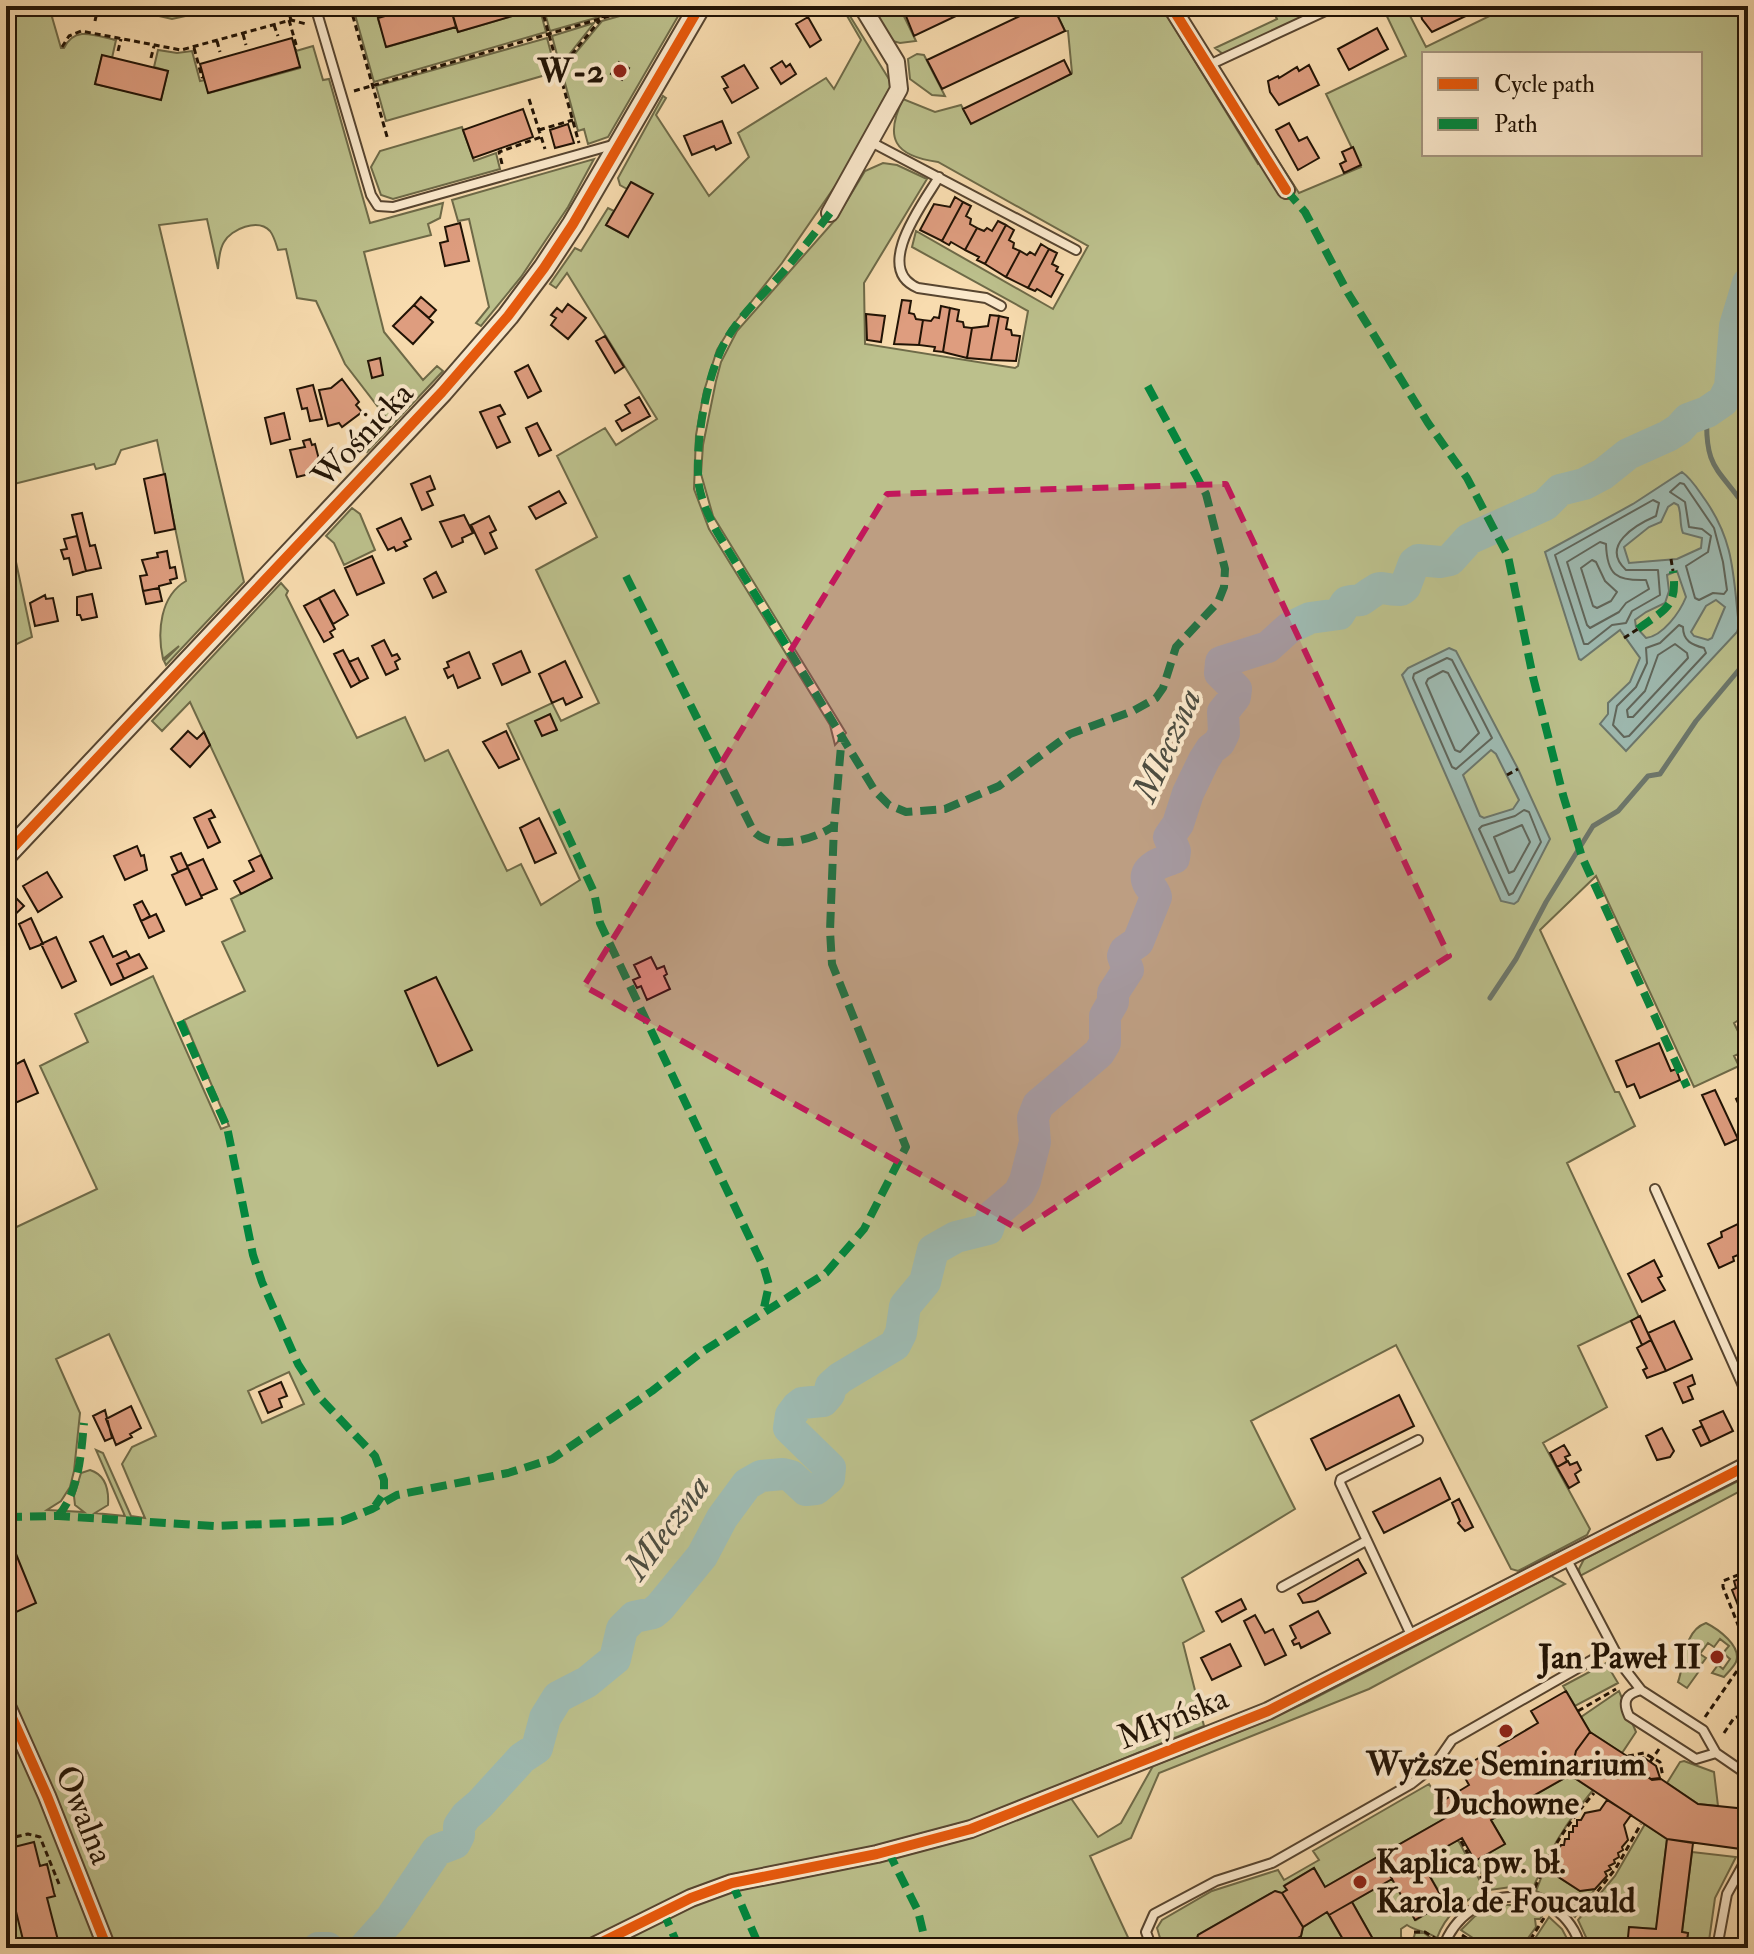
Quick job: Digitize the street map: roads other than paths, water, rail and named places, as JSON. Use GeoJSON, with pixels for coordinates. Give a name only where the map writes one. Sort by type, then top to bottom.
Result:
{"type":"FeatureCollection","features":[{"type":"Feature","properties":{"kind":"street","name":"Wośnicka"},"geometry":{"type":"LineString","coordinates":[[6,855],[474,357],[544,268],[700,6]]}},
{"type":"Feature","properties":{"kind":"street"},"geometry":{"type":"LineString","coordinates":[[830,213],[896,98],[899,81],[896,62],[862,6]]}},
{"type":"Feature","properties":{"kind":"street"},"geometry":{"type":"LineString","coordinates":[[1171,6],[1286,190]]}},
{"type":"Feature","properties":{"kind":"street","name":"Młyńska"},"geometry":{"type":"LineString","coordinates":[[590,1948],[691,1898],[732,1883],[877,1854],[971,1829],[1268,1711],[1748,1465]]}},
{"type":"Feature","properties":{"kind":"street","name":"Owalna"},"geometry":{"type":"LineString","coordinates":[[6,1704],[107,1948]]}},
{"type":"Feature","properties":{"kind":"lane"},"geometry":{"type":"LineString","coordinates":[[315,6],[371,195],[378,206],[393,207],[621,143]]}},
{"type":"Feature","properties":{"kind":"lane"},"geometry":{"type":"LineString","coordinates":[[1207,66],[1336,6]]}},
{"type":"Feature","properties":{"kind":"lane"},"geometry":{"type":"LineString","coordinates":[[871,142],[1076,250]]}},
{"type":"Feature","properties":{"kind":"lane"},"geometry":{"type":"LineString","coordinates":[[939,177],[903,239],[899,256],[904,273],[912,286],[986,298],[1001,306]]}},
{"type":"Feature","properties":{"kind":"lane"},"geometry":{"type":"LineString","coordinates":[[1655,1189],[1748,1397]]}},
{"type":"Feature","properties":{"kind":"lane"},"geometry":{"type":"LineString","coordinates":[[1412,1637],[1342,1489],[1341,1479],[1418,1440]]}},
{"type":"Feature","properties":{"kind":"lane"},"geometry":{"type":"LineString","coordinates":[[1282,1587],[1366,1541]]}},
{"type":"Feature","properties":{"kind":"lane"},"geometry":{"type":"LineString","coordinates":[[1565,1558],[1613,1648],[1641,1690],[1703,1730],[1716,1753],[1748,1775]]}},
{"type":"Feature","properties":{"kind":"lane"},"geometry":{"type":"LineString","coordinates":[[1152,1948],[1146,1932],[1154,1914],[1216,1881],[1272,1863],[1411,1784],[1434,1766],[1452,1740],[1613,1648]]}},
{"type":"Feature","properties":{"kind":"lane"},"geometry":{"type":"LineString","coordinates":[[1641,1690],[1630,1693],[1625,1699],[1624,1707],[1629,1716],[1696,1759],[1716,1753]]}},
{"type":"Feature","properties":{"kind":"lane"},"geometry":{"type":"LineString","coordinates":[[6,1745],[21,1734]]}},
{"type":"Feature","properties":{"kind":"lane"},"geometry":{"type":"LineString","coordinates":[[1717,1948],[1727,1894],[1748,1856]]}},
{"type":"Feature","properties":{"kind":"lane"},"geometry":{"type":"LineString","coordinates":[[1443,1948],[1452,1929],[1474,1907],[1495,1898],[1527,1898],[1551,1908],[1570,1925],[1581,1948]]}},
{"type":"Feature","properties":{"kind":"water"},"geometry":{"type":"Polygon","coordinates":[[[1682,472],[1692,481],[1715,516],[1728,546],[1739,626],[1737,632],[1626,751],[1600,724],[1608,714],[1608,703],[1630,682],[1640,658],[1620,630],[1579,659],[1545,552],[1633,504],[1682,472]],[[1674,503],[1668,507],[1661,522],[1649,527],[1624,547],[1629,563],[1677,559],[1701,548],[1702,538],[1683,533],[1679,508],[1674,503]],[[1677,571],[1667,575],[1669,591],[1665,603],[1635,620],[1636,627],[1646,638],[1665,628],[1686,597],[1677,571]],[[1716,600],[1706,606],[1691,632],[1708,640],[1712,638],[1725,607],[1716,600]]]}},
{"type":"Feature","properties":{"kind":"water"},"geometry":{"type":"Polygon","coordinates":[[[1449,648],[1456,651],[1518,769],[1550,839],[1514,904],[1501,901],[1402,675],[1408,668],[1449,648]],[[1491,750],[1463,775],[1480,816],[1484,818],[1513,809],[1519,800],[1496,754],[1491,750]]]}},
{"type":"Feature","properties":{"kind":"waterway","name":"Mleczna"},"geometry":{"type":"LineString","coordinates":[[364,1948],[391,1918],[437,1850],[455,1843],[459,1826],[466,1816],[522,1758],[537,1748],[545,1718],[558,1697],[587,1682],[615,1659],[622,1629],[634,1617],[653,1613],[660,1607],[702,1556],[722,1518],[747,1484],[761,1476],[783,1474],[791,1476],[806,1490],[816,1489],[829,1478],[830,1468],[789,1428],[791,1415],[802,1403],[823,1401],[831,1386],[840,1378],[895,1345],[901,1333],[905,1306],[925,1282],[933,1250],[956,1237],[988,1229],[992,1216],[1019,1193],[1035,1142],[1033,1118],[1038,1105],[1099,1053],[1105,1043],[1105,1016],[1113,1002],[1113,993],[1128,970],[1123,956],[1138,942],[1156,897],[1147,874],[1154,867],[1174,858],[1175,851],[1169,837],[1178,824],[1188,793],[1204,760],[1224,733],[1223,712],[1235,697],[1236,689],[1220,673],[1221,662],[1268,647],[1289,628],[1310,618],[1339,614],[1347,602],[1361,600],[1378,588],[1401,590],[1418,560],[1450,560],[1469,539],[1545,505],[1560,490],[1584,484],[1603,474],[1628,454],[1668,436],[1688,419],[1707,412],[1723,401],[1730,387],[1735,326],[1748,283]]}},
{"type":"Feature","properties":{"kind":"waterway"},"geometry":{"type":"LineString","coordinates":[[1707,412],[1711,458],[1748,511]]}},
{"type":"Feature","properties":{"kind":"waterway"},"geometry":{"type":"LineString","coordinates":[[1490,998],[1593,826],[1618,811],[1648,776],[1660,774],[1696,721],[1748,659]]}},
{"type":"Feature","properties":{"kind":"waterway","name":"Mleczna"},"geometry":{"type":"LineString","coordinates":[[318,1948],[328,1948]]}},
{"type":"Feature","properties":{"kind":"place","name":"W-2"},"geometry":{"type":"Point","coordinates":[620,71]}},
{"type":"Feature","properties":{"kind":"place","name":"Jan Paweł II"},"geometry":{"type":"Point","coordinates":[1717,1657]}},
{"type":"Feature","properties":{"kind":"place","name":"Wyższe Seminarium Duchowne"},"geometry":{"type":"Point","coordinates":[1506,1731]}},
{"type":"Feature","properties":{"kind":"place","name":"Kaplica pw. bł. Karola de Foucauld"},"geometry":{"type":"Point","coordinates":[1360,1882]}}]}
